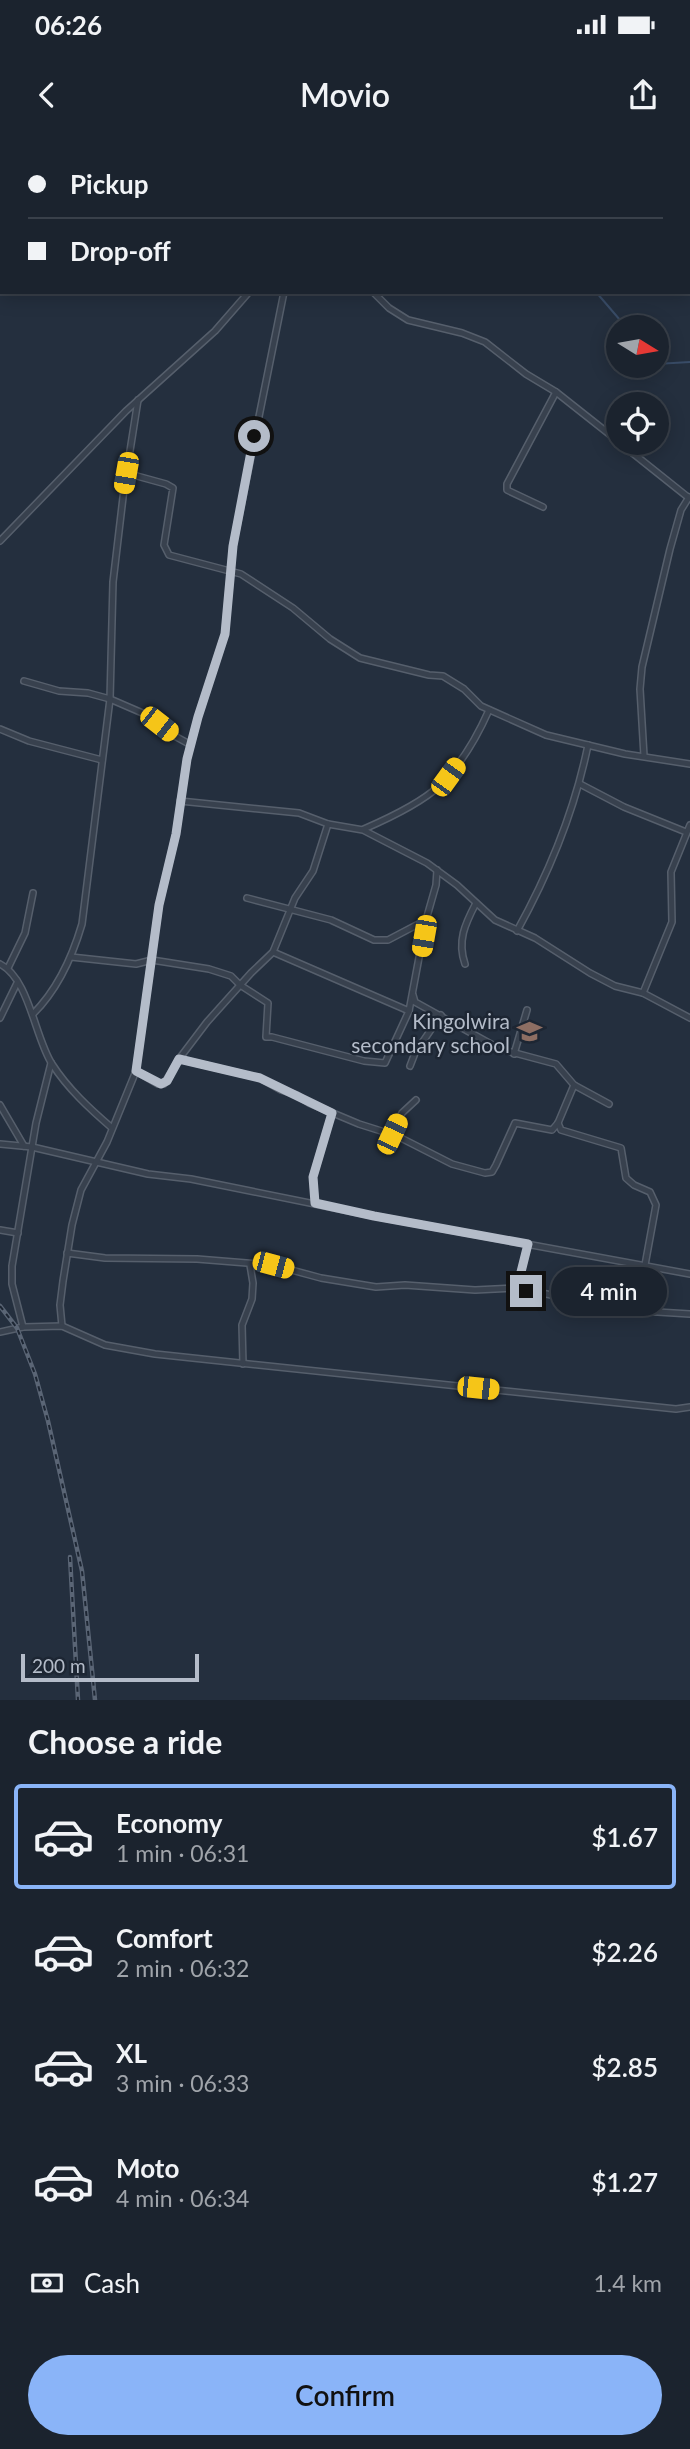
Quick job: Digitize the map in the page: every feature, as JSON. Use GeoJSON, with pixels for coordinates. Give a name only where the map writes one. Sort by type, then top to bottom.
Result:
{"type":"FeatureCollection","features":[{"type":"Feature","properties":{"kind":"street"},"geometry":{"type":"LineString","coordinates":[[0,541],[138,400],[215,331],[247,294]]}},
{"type":"Feature","properties":{"kind":"street"},"geometry":{"type":"LineString","coordinates":[[61,1326],[60,1305],[67,1253],[81,1190],[113,1128],[136,1071],[159,905],[176,834],[191,745],[225,634],[229,570],[248,461],[284,294]]}},
{"type":"Feature","properties":{"kind":"street"},"geometry":{"type":"LineString","coordinates":[[375,294],[389,308],[408,320],[462,333],[485,342],[526,374],[556,392],[606,432]]}},
{"type":"Feature","properties":{"kind":"street"},"geometry":{"type":"LineString","coordinates":[[543,507],[507,490],[556,392]]}},
{"type":"Feature","properties":{"kind":"street"},"geometry":{"type":"LineString","coordinates":[[33,1014],[47,1000],[71,957],[82,924],[110,699],[113,582],[138,400]]}},
{"type":"Feature","properties":{"kind":"street"},"geometry":{"type":"LineString","coordinates":[[635,455],[689,498],[681,510],[670,549],[642,667],[640,689],[644,756]]}},
{"type":"Feature","properties":{"kind":"street"},"geometry":{"type":"LineString","coordinates":[[126,473],[173,488],[164,545],[169,555],[229,570],[262,586],[330,639],[360,658],[443,676],[489,710],[546,735],[690,764]]}},
{"type":"Feature","properties":{"kind":"street"},"geometry":{"type":"LineString","coordinates":[[24,681],[59,691],[88,693],[110,699],[147,715],[171,734],[191,745]]}},
{"type":"Feature","properties":{"kind":"street"},"geometry":{"type":"LineString","coordinates":[[363,830],[436,789],[448,777],[472,742],[489,710]]}},
{"type":"Feature","properties":{"kind":"street"},"geometry":{"type":"LineString","coordinates":[[0,729],[29,741],[102,760]]}},
{"type":"Feature","properties":{"kind":"street"},"geometry":{"type":"LineString","coordinates":[[517,931],[529,909],[580,784],[588,745]]}},
{"type":"Feature","properties":{"kind":"street"},"geometry":{"type":"LineString","coordinates":[[580,784],[624,807],[686,832]]}},
{"type":"Feature","properties":{"kind":"street"},"geometry":{"type":"LineString","coordinates":[[180,801],[299,813],[328,824],[363,830],[416,856],[437,870],[495,920],[535,938],[590,974],[615,986],[643,993],[690,1018]]}},
{"type":"Feature","properties":{"kind":"street"},"geometry":{"type":"LineString","coordinates":[[136,1071],[158,1084],[164,1084],[179,1059],[240,985],[273,952],[295,898],[313,871],[328,824]]}},
{"type":"Feature","properties":{"kind":"street"},"geometry":{"type":"LineString","coordinates":[[643,993],[672,922],[671,872],[690,825]]}},
{"type":"Feature","properties":{"kind":"street"},"geometry":{"type":"LineString","coordinates":[[71,957],[127,963],[152,960],[222,972],[268,1003],[266,1037],[378,1063],[387,1062],[409,1011],[437,870]]}},
{"type":"Feature","properties":{"kind":"street"},"geometry":{"type":"LineString","coordinates":[[8,968],[25,933],[33,893]]}},
{"type":"Feature","properties":{"kind":"street"},"geometry":{"type":"LineString","coordinates":[[247,898],[331,920],[374,940],[388,940],[426,920]]}},
{"type":"Feature","properties":{"kind":"street"},"geometry":{"type":"LineString","coordinates":[[465,964],[461,952],[461,937],[476,903]]}},
{"type":"Feature","properties":{"kind":"street"},"geometry":{"type":"LineString","coordinates":[[273,952],[409,1011]]}},
{"type":"Feature","properties":{"kind":"street"},"geometry":{"type":"LineString","coordinates":[[0,964],[8,968],[17,982],[33,1014],[51,1063],[75,1093],[113,1128]]}},
{"type":"Feature","properties":{"kind":"street"},"geometry":{"type":"LineString","coordinates":[[0,1018],[17,982]]}},
{"type":"Feature","properties":{"kind":"street"},"geometry":{"type":"LineString","coordinates":[[412,992],[415,1002],[500,1049],[556,1064],[574,1085],[609,1104]]}},
{"type":"Feature","properties":{"kind":"street"},"geometry":{"type":"LineString","coordinates":[[514,1054],[527,1010]]}},
{"type":"Feature","properties":{"kind":"street"},"geometry":{"type":"LineString","coordinates":[[411,1066],[415,1053],[441,1015]]}},
{"type":"Feature","properties":{"kind":"street"},"geometry":{"type":"LineString","coordinates":[[179,1059],[260,1078],[332,1113],[392,1134],[452,1164],[485,1173],[492,1171],[496,1165],[514,1124],[552,1130],[558,1123],[574,1085]]}},
{"type":"Feature","properties":{"kind":"street"},"geometry":{"type":"LineString","coordinates":[[23,1327],[12,1284],[12,1266],[32,1147],[51,1063]]}},
{"type":"Feature","properties":{"kind":"street"},"geometry":{"type":"LineString","coordinates":[[392,1134],[402,1113],[416,1100]]}},
{"type":"Feature","properties":{"kind":"street"},"geometry":{"type":"LineString","coordinates":[[0,1105],[24,1146]]}},
{"type":"Feature","properties":{"kind":"street"},"geometry":{"type":"LineString","coordinates":[[315,1203],[313,1177],[332,1113]]}},
{"type":"Feature","properties":{"kind":"street"},"geometry":{"type":"LineString","coordinates":[[558,1123],[561,1130],[621,1148],[626,1178],[650,1192],[656,1205],[645,1265]]}},
{"type":"Feature","properties":{"kind":"street"},"geometry":{"type":"LineString","coordinates":[[0,1144],[32,1147],[148,1174],[191,1179],[374,1216],[690,1274]]}},
{"type":"Feature","properties":{"kind":"street"},"geometry":{"type":"LineString","coordinates":[[0,1230],[18,1233]]}},
{"type":"Feature","properties":{"kind":"street"},"geometry":{"type":"LineString","coordinates":[[517,1288],[528,1244]]}},
{"type":"Feature","properties":{"kind":"street"},"geometry":{"type":"LineString","coordinates":[[67,1253],[105,1258],[197,1259],[273,1265],[321,1278],[376,1287],[405,1285],[475,1290],[517,1288],[625,1310],[690,1314]]}},
{"type":"Feature","properties":{"kind":"street"},"geometry":{"type":"LineString","coordinates":[[243,1364],[242,1325],[252,1299],[250,1265]]}},
{"type":"Feature","properties":{"kind":"street"},"geometry":{"type":"LineString","coordinates":[[0,1332],[23,1327],[61,1326],[105,1345],[155,1354],[676,1409],[690,1407]]}},
{"type":"Feature","properties":{"kind":"waterway"},"geometry":{"type":"LineString","coordinates":[[598,294],[616,315]]}},
{"type":"Feature","properties":{"kind":"waterway"},"geometry":{"type":"LineString","coordinates":[[669,363],[690,362]]}},
{"type":"Feature","properties":{"kind":"railway"},"geometry":{"type":"LineString","coordinates":[[0,1306],[17,1328],[35,1374],[48,1421],[82,1571],[95,1700]]}},
{"type":"Feature","properties":{"kind":"railway"},"geometry":{"type":"LineString","coordinates":[[70,1557],[78,1700]]}},
{"type":"Feature","properties":{"kind":"place","name":"Kingolwira secondary school"},"geometry":{"type":"Point","coordinates":[530,1032]}},
{"type":"Feature","properties":{"kind":"route"},"geometry":{"type":"LineString","coordinates":[[254,436],[229,570],[225,634],[187,759],[176,834],[159,905],[136,1071],[158,1084],[164,1084],[179,1059],[235,1070],[260,1078],[332,1113],[313,1177],[315,1203],[528,1244],[517,1288],[526,1291]]}}]}
